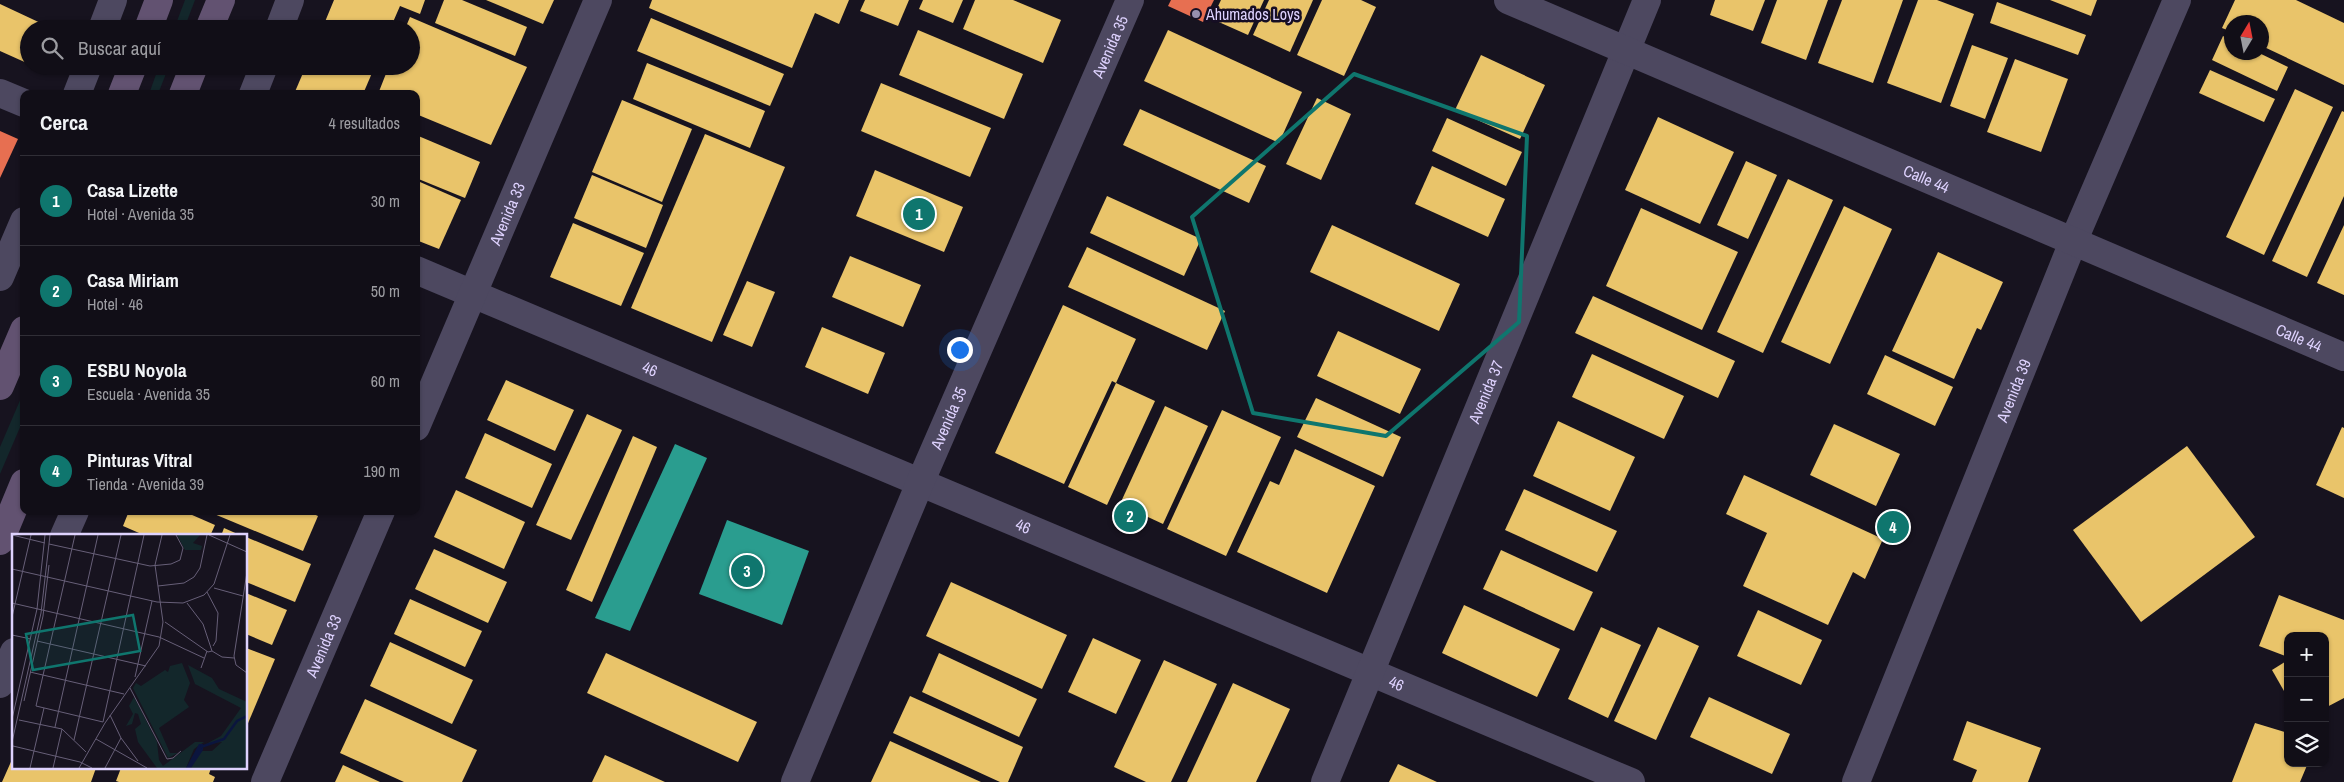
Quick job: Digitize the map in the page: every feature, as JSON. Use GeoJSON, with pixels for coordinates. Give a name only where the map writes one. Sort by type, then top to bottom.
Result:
{"type":"FeatureCollection","features":[{"type":"Feature","properties":{"kind":"main road"},"geometry":{"type":"LineString","coordinates":[[151,20],[159,0]]}},
{"type":"Feature","properties":{"kind":"main road"},"geometry":{"type":"LineString","coordinates":[[213,20],[221,0]]}},
{"type":"Feature","properties":{"kind":"main road"},"geometry":{"type":"LineString","coordinates":[[124,90],[129,75]]}},
{"type":"Feature","properties":{"kind":"main road"},"geometry":{"type":"LineString","coordinates":[[185,90],[190,75]]}},
{"type":"Feature","properties":{"kind":"main road"},"geometry":{"type":"LineString","coordinates":[[0,386],[20,339]]}},
{"type":"Feature","properties":{"kind":"main road"},"geometry":{"type":"LineString","coordinates":[[0,541],[20,493]]}},
{"type":"Feature","properties":{"kind":"street"},"geometry":{"type":"LineString","coordinates":[[105,20],[113,0]]}},
{"type":"Feature","properties":{"kind":"street"},"geometry":{"type":"LineString","coordinates":[[282,20],[290,0]]}},
{"type":"Feature","properties":{"kind":"street","name":"Avenida 33"},"geometry":{"type":"LineString","coordinates":[[420,419],[598,0]]}},
{"type":"Feature","properties":{"kind":"street","name":"Avenida 35"},"geometry":{"type":"LineString","coordinates":[[795,782],[920,483],[1130,0]]}},
{"type":"Feature","properties":{"kind":"street","name":"Calle 44"},"geometry":{"type":"LineString","coordinates":[[1508,0],[2344,357]]}},
{"type":"Feature","properties":{"kind":"street","name":"Avenida 37"},"geometry":{"type":"LineString","coordinates":[[1325,782],[1647,0]]}},
{"type":"Feature","properties":{"kind":"street","name":"Avenida 39"},"geometry":{"type":"LineString","coordinates":[[1856,782],[2073,242],[2177,0]]}},
{"type":"Feature","properties":{"kind":"street"},"geometry":{"type":"LineString","coordinates":[[79,90],[84,75]]}},
{"type":"Feature","properties":{"kind":"street"},"geometry":{"type":"LineString","coordinates":[[254,90],[260,75]]}},
{"type":"Feature","properties":{"kind":"street"},"geometry":{"type":"LineString","coordinates":[[0,93],[20,101]]}},
{"type":"Feature","properties":{"kind":"street"},"geometry":{"type":"LineString","coordinates":[[0,278],[20,230]]}},
{"type":"Feature","properties":{"kind":"street","name":"46"},"geometry":{"type":"LineString","coordinates":[[420,272],[1631,782]]}},
{"type":"Feature","properties":{"kind":"street"},"geometry":{"type":"LineString","coordinates":[[65,534],[73,515]]}},
{"type":"Feature","properties":{"kind":"street","name":"Avenida 33"},"geometry":{"type":"LineString","coordinates":[[265,782],[378,515]]}},
{"type":"Feature","properties":{"kind":"street"},"geometry":{"type":"LineString","coordinates":[[0,684],[12,657]]}},
{"type":"Feature","properties":{"kind":"highlighted area"},"geometry":{"type":"Polygon","coordinates":[[[1354,74],[1527,136],[1519,322],[1386,436],[1253,413],[1192,217],[1354,74]]]}},
{"type":"Feature","properties":{"kind":"green space"},"geometry":{"type":"Polygon","coordinates":[[[185,0],[195,0],[187,20],[177,20],[185,0]]]}},
{"type":"Feature","properties":{"kind":"green space"},"geometry":{"type":"Polygon","coordinates":[[[156,75],[165,75],[160,90],[150,90],[156,75]]]}},
{"type":"Feature","properties":{"kind":"green space"},"geometry":{"type":"Polygon","coordinates":[[[20,400],[20,427],[0,474],[0,447],[20,400]]]}},
{"type":"Feature","properties":{"kind":"building: Viviendas"},"geometry":{"type":"Polygon","coordinates":[[[334,0],[425,0],[420,14],[400,6],[394,20],[326,20],[334,0]]]}},
{"type":"Feature","properties":{"kind":"building: Viviendas"},"geometry":{"type":"Polygon","coordinates":[[[444,0],[462,0],[527,27],[515,56],[435,23],[444,0]]]}},
{"type":"Feature","properties":{"kind":"building: Viviendas"},"geometry":{"type":"Polygon","coordinates":[[[486,0],[554,0],[543,24],[486,0]]]}},
{"type":"Feature","properties":{"kind":"building: Viviendas"},"geometry":{"type":"Polygon","coordinates":[[[652,0],[849,0],[839,24],[815,13],[792,68],[649,8],[652,0]]]}},
{"type":"Feature","properties":{"kind":"building: Viviendas"},"geometry":{"type":"Polygon","coordinates":[[[865,0],[909,0],[898,26],[860,11],[865,0]]]}},
{"type":"Feature","properties":{"kind":"building: Viviendas"},"geometry":{"type":"Polygon","coordinates":[[[923,0],[963,0],[953,23],[919,9],[923,0]]]}},
{"type":"Feature","properties":{"kind":"building: Viviendas"},"geometry":{"type":"Polygon","coordinates":[[[975,0],[1013,0],[1061,20],[1043,63],[963,29],[975,0]]]}},
{"type":"Feature","properties":{"kind":"building: Viviendas"},"geometry":{"type":"Polygon","coordinates":[[[1221,0],[1264,0],[1248,35],[1212,19],[1221,0]]]}},
{"type":"Feature","properties":{"kind":"building: Viviendas"},"geometry":{"type":"Polygon","coordinates":[[[1269,0],[1313,0],[1290,52],[1253,35],[1269,0]]]}},
{"type":"Feature","properties":{"kind":"building: Viviendas"},"geometry":{"type":"Polygon","coordinates":[[[1322,0],[1361,0],[1376,7],[1344,76],[1297,55],[1322,0]]]}},
{"type":"Feature","properties":{"kind":"building: Viviendas"},"geometry":{"type":"Polygon","coordinates":[[[1715,0],[1765,0],[1753,31],[1710,15],[1715,0]]]}},
{"type":"Feature","properties":{"kind":"building: Viviendas"},"geometry":{"type":"Polygon","coordinates":[[[1777,0],[1828,0],[1806,60],[1761,43],[1777,0]]]}},
{"type":"Feature","properties":{"kind":"building: Viviendas"},"geometry":{"type":"Polygon","coordinates":[[[1842,0],[1903,0],[1873,83],[1818,63],[1842,0]]]}},
{"type":"Feature","properties":{"kind":"building: Viviendas"},"geometry":{"type":"Polygon","coordinates":[[[1918,0],[1937,0],[1974,14],[1941,103],[1887,83],[1918,0]]]}},
{"type":"Feature","properties":{"kind":"building: Viviendas"},"geometry":{"type":"Polygon","coordinates":[[[2050,0],[2097,0],[2091,16],[2050,0]]]}},
{"type":"Feature","properties":{"kind":"building: Viviendas"},"geometry":{"type":"Polygon","coordinates":[[[2235,0],[2296,0],[2344,23],[2344,85],[2269,49],[2269,15],[2228,15],[2235,0]]]}},
{"type":"Feature","properties":{"kind":"building: Viviendas"},"geometry":{"type":"Polygon","coordinates":[[[1997,2],[2086,35],[2078,55],[1990,23],[1997,2]]]}},
{"type":"Feature","properties":{"kind":"building: Viviendas"},"geometry":{"type":"Polygon","coordinates":[[[0,4],[34,20],[20,20],[20,60],[0,51],[0,4]]]}},
{"type":"Feature","properties":{"kind":"building: Viviendas"},"geometry":{"type":"Polygon","coordinates":[[[651,18],[784,74],[770,106],[637,51],[651,18]]]}},
{"type":"Feature","properties":{"kind":"building: Viviendas"},"geometry":{"type":"Polygon","coordinates":[[[420,21],[527,67],[491,145],[420,116],[420,90],[380,90],[385,75],[420,75],[420,21]]]}},
{"type":"Feature","properties":{"kind":"building: Viviendas"},"geometry":{"type":"Polygon","coordinates":[[[918,30],[1023,74],[1004,119],[899,75],[918,30]]]}},
{"type":"Feature","properties":{"kind":"building: Viviendas"},"geometry":{"type":"Polygon","coordinates":[[[1168,30],[1302,92],[1279,143],[1144,81],[1168,30]]]}},
{"type":"Feature","properties":{"kind":"building: Viviendas"},"geometry":{"type":"Polygon","coordinates":[[[2223,36],[2224,60],[2269,60],[2269,58],[2288,67],[2277,91],[2212,60],[2223,36]]]}},
{"type":"Feature","properties":{"kind":"building: Viviendas"},"geometry":{"type":"Polygon","coordinates":[[[1972,45],[2008,58],[1985,119],[1950,106],[1972,45]]]}},
{"type":"Feature","properties":{"kind":"building: Viviendas"},"geometry":{"type":"Polygon","coordinates":[[[1481,55],[1545,85],[1520,139],[1455,110],[1481,55]]]}},
{"type":"Feature","properties":{"kind":"building: Viviendas"},"geometry":{"type":"Polygon","coordinates":[[[2015,59],[2068,79],[2041,152],[1987,132],[2015,59]]]}},
{"type":"Feature","properties":{"kind":"building: Viviendas"},"geometry":{"type":"Polygon","coordinates":[[[647,63],[765,111],[750,148],[633,99],[647,63]]]}},
{"type":"Feature","properties":{"kind":"building: Viviendas"},"geometry":{"type":"Polygon","coordinates":[[[2210,70],[2275,99],[2264,122],[2199,93],[2210,70]]]}},
{"type":"Feature","properties":{"kind":"building: Viviendas"},"geometry":{"type":"Polygon","coordinates":[[[302,75],[371,75],[365,90],[296,90],[302,75]]]}},
{"type":"Feature","properties":{"kind":"building: Viviendas"},"geometry":{"type":"Polygon","coordinates":[[[881,83],[991,128],[970,177],[861,131],[881,83]]]}},
{"type":"Feature","properties":{"kind":"building: Viviendas"},"geometry":{"type":"Polygon","coordinates":[[[2295,89],[2333,107],[2264,255],[2226,237],[2295,89]]]}},
{"type":"Feature","properties":{"kind":"building: Viviendas"},"geometry":{"type":"Polygon","coordinates":[[[1317,98],[1351,114],[1321,180],[1286,164],[1317,98]]]}},
{"type":"Feature","properties":{"kind":"building: Viviendas"},"geometry":{"type":"Polygon","coordinates":[[[622,100],[692,129],[662,202],[592,172],[622,100]]]}},
{"type":"Feature","properties":{"kind":"building: Viviendas"},"geometry":{"type":"Polygon","coordinates":[[[1140,109],[1266,166],[1249,203],[1123,145],[1140,109]]]}},
{"type":"Feature","properties":{"kind":"building: Viviendas"},"geometry":{"type":"Polygon","coordinates":[[[2342,111],[2344,112],[2344,196],[2307,277],[2272,261],[2342,111]]]}},
{"type":"Feature","properties":{"kind":"building: Viviendas"},"geometry":{"type":"Polygon","coordinates":[[[1658,117],[1734,152],[1700,224],[1625,190],[1658,117]]]}},
{"type":"Feature","properties":{"kind":"building: Viviendas"},"geometry":{"type":"Polygon","coordinates":[[[1447,118],[1522,152],[1506,186],[1432,151],[1447,118]]]}},
{"type":"Feature","properties":{"kind":"building: Viviendas"},"geometry":{"type":"Polygon","coordinates":[[[705,134],[785,167],[712,342],[631,308],[705,134]]]}},
{"type":"Feature","properties":{"kind":"building: Viviendas"},"geometry":{"type":"Polygon","coordinates":[[[420,137],[480,162],[465,198],[420,180],[420,137]]]}},
{"type":"Feature","properties":{"kind":"building: Viviendas"},"geometry":{"type":"Polygon","coordinates":[[[1746,161],[1777,175],[1748,239],[1717,225],[1746,161]]]}},
{"type":"Feature","properties":{"kind":"building: Viviendas"},"geometry":{"type":"Polygon","coordinates":[[[1432,166],[1505,199],[1488,237],[1415,204],[1432,166]]]}},
{"type":"Feature","properties":{"kind":"building: Viviendas"},"geometry":{"type":"Polygon","coordinates":[[[875,170],[963,207],[944,252],[856,216],[875,170]]]}},
{"type":"Feature","properties":{"kind":"building: Viviendas"},"geometry":{"type":"Polygon","coordinates":[[[592,175],[663,205],[646,248],[574,218],[592,175]]]}},
{"type":"Feature","properties":{"kind":"building: Viviendas"},"geometry":{"type":"Polygon","coordinates":[[[1788,179],[1833,200],[1763,353],[1717,332],[1788,179]]]}},
{"type":"Feature","properties":{"kind":"building: Viviendas"},"geometry":{"type":"Polygon","coordinates":[[[420,182],[461,200],[439,249],[420,242],[420,182]]]}},
{"type":"Feature","properties":{"kind":"building: Viviendas"},"geometry":{"type":"Polygon","coordinates":[[[1107,196],[1201,239],[1184,276],[1090,233],[1107,196]]]}},
{"type":"Feature","properties":{"kind":"building: Viviendas"},"geometry":{"type":"Polygon","coordinates":[[[1844,206],[1892,229],[1830,364],[1781,342],[1844,206]]]}},
{"type":"Feature","properties":{"kind":"building: Viviendas"},"geometry":{"type":"Polygon","coordinates":[[[1641,208],[1738,252],[1702,330],[1606,286],[1641,208]]]}},
{"type":"Feature","properties":{"kind":"building: Viviendas"},"geometry":{"type":"Polygon","coordinates":[[[573,223],[644,253],[621,306],[550,277],[573,223]]]}},
{"type":"Feature","properties":{"kind":"building: Viviendas"},"geometry":{"type":"Polygon","coordinates":[[[1332,225],[1460,284],[1439,331],[1310,272],[1332,225]]]}},
{"type":"Feature","properties":{"kind":"building: Viviendas"},"geometry":{"type":"Polygon","coordinates":[[[2344,225],[2344,295],[2317,283],[2344,225]]]}},
{"type":"Feature","properties":{"kind":"building: Viviendas"},"geometry":{"type":"Polygon","coordinates":[[[1087,247],[1225,311],[1207,350],[1068,287],[1087,247]]]}},
{"type":"Feature","properties":{"kind":"building: Viviendas"},"geometry":{"type":"Polygon","coordinates":[[[1938,252],[2003,282],[1981,330],[1977,328],[1954,379],[1892,351],[1938,252]]]}},
{"type":"Feature","properties":{"kind":"building: Viviendas"},"geometry":{"type":"Polygon","coordinates":[[[850,256],[921,285],[903,327],[832,297],[850,256]]]}},
{"type":"Feature","properties":{"kind":"building: Viviendas"},"geometry":{"type":"Polygon","coordinates":[[[747,281],[775,292],[752,347],[723,335],[747,281]]]}},
{"type":"Feature","properties":{"kind":"building: Viviendas"},"geometry":{"type":"Polygon","coordinates":[[[1593,296],[1735,361],[1718,398],[1575,333],[1593,296]]]}},
{"type":"Feature","properties":{"kind":"building: Viviendas"},"geometry":{"type":"Polygon","coordinates":[[[1063,305],[1136,339],[1116,383],[1112,381],[1064,484],[995,453],[1063,305]]]}},
{"type":"Feature","properties":{"kind":"building: Viviendas"},"geometry":{"type":"Polygon","coordinates":[[[822,327],[885,353],[868,394],[805,367],[822,327]]]}},
{"type":"Feature","properties":{"kind":"building: Viviendas"},"geometry":{"type":"Polygon","coordinates":[[[1338,331],[1421,369],[1400,414],[1317,376],[1338,331]]]}},
{"type":"Feature","properties":{"kind":"building: Viviendas"},"geometry":{"type":"Polygon","coordinates":[[[1592,354],[1684,396],[1664,439],[1572,397],[1592,354]]]}},
{"type":"Feature","properties":{"kind":"building: Viviendas"},"geometry":{"type":"Polygon","coordinates":[[[1885,355],[1953,387],[1935,426],[1867,394],[1885,355]]]}},
{"type":"Feature","properties":{"kind":"building: Viviendas"},"geometry":{"type":"Polygon","coordinates":[[[506,380],[574,410],[555,451],[487,420],[506,380]]]}},
{"type":"Feature","properties":{"kind":"building: Viviendas"},"geometry":{"type":"Polygon","coordinates":[[[1116,383],[1155,401],[1107,505],[1068,487],[1116,383]]]}},
{"type":"Feature","properties":{"kind":"building: Viviendas"},"geometry":{"type":"Polygon","coordinates":[[[1316,398],[1401,437],[1383,477],[1297,437],[1316,398]]]}},
{"type":"Feature","properties":{"kind":"building: Viviendas"},"geometry":{"type":"Polygon","coordinates":[[[1165,406],[1208,426],[1163,524],[1120,504],[1165,406]]]}},
{"type":"Feature","properties":{"kind":"building: Viviendas"},"geometry":{"type":"Polygon","coordinates":[[[1222,410],[1281,437],[1226,556],[1167,529],[1222,410]]]}},
{"type":"Feature","properties":{"kind":"building: Viviendas"},"geometry":{"type":"Polygon","coordinates":[[[587,414],[622,430],[571,540],[536,525],[587,414]]]}},
{"type":"Feature","properties":{"kind":"building: Viviendas"},"geometry":{"type":"Polygon","coordinates":[[[1558,421],[1635,457],[1610,511],[1533,476],[1558,421]]]}},
{"type":"Feature","properties":{"kind":"building: Viviendas"},"geometry":{"type":"Polygon","coordinates":[[[1834,424],[1900,454],[1876,506],[1810,475],[1834,424]]]}},
{"type":"Feature","properties":{"kind":"building: Viviendas"},"geometry":{"type":"Polygon","coordinates":[[[2342,427],[2344,428],[2344,498],[2316,485],[2342,427]]]}},
{"type":"Feature","properties":{"kind":"building: Viviendas"},"geometry":{"type":"Polygon","coordinates":[[[485,433],[552,464],[532,508],[465,478],[485,433]]]}},
{"type":"Feature","properties":{"kind":"building: Viviendas"},"geometry":{"type":"Polygon","coordinates":[[[633,436],[657,447],[592,602],[566,590],[633,436]]]}},
{"type":"Feature","properties":{"kind":"building: Viviendas"},"geometry":{"type":"Polygon","coordinates":[[[2187,446],[2255,537],[2141,622],[2073,530],[2187,446]]]}},
{"type":"Feature","properties":{"kind":"building: Viviendas"},"geometry":{"type":"Polygon","coordinates":[[[1295,449],[1375,486],[1327,593],[1237,552],[1270,481],[1279,485],[1295,449]]]}},
{"type":"Feature","properties":{"kind":"building: Viviendas"},"geometry":{"type":"Polygon","coordinates":[[[1744,475],[1883,539],[1865,579],[1853,572],[1828,625],[1743,586],[1767,533],[1726,514],[1744,475]]]}},
{"type":"Feature","properties":{"kind":"building: Viviendas"},"geometry":{"type":"Polygon","coordinates":[[[1524,489],[1617,531],[1597,572],[1505,530],[1524,489]]]}},
{"type":"Feature","properties":{"kind":"building: Viviendas"},"geometry":{"type":"Polygon","coordinates":[[[456,490],[525,522],[504,569],[434,537],[456,490]]]}},
{"type":"Feature","properties":{"kind":"building: Viviendas"},"geometry":{"type":"Polygon","coordinates":[[[127,515],[192,515],[215,525],[211,534],[141,534],[123,526],[127,515]]]}},
{"type":"Feature","properties":{"kind":"building: Viviendas"},"geometry":{"type":"Polygon","coordinates":[[[217,515],[316,515],[318,516],[303,551],[217,515]]]}},
{"type":"Feature","properties":{"kind":"building: Viviendas"},"geometry":{"type":"Polygon","coordinates":[[[224,528],[238,534],[222,534],[224,528]]]}},
{"type":"Feature","properties":{"kind":"building: Viviendas"},"geometry":{"type":"Polygon","coordinates":[[[248,538],[311,564],[295,602],[248,583],[248,538]]]}},
{"type":"Feature","properties":{"kind":"building: Viviendas"},"geometry":{"type":"Polygon","coordinates":[[[434,549],[507,582],[488,623],[415,589],[434,549]]]}},
{"type":"Feature","properties":{"kind":"building: Viviendas"},"geometry":{"type":"Polygon","coordinates":[[[1501,550],[1593,592],[1574,631],[1483,589],[1501,550]]]}},
{"type":"Feature","properties":{"kind":"building: Viviendas"},"geometry":{"type":"Polygon","coordinates":[[[951,582],[1067,635],[1042,689],[926,636],[951,582]]]}},
{"type":"Feature","properties":{"kind":"building: Viviendas"},"geometry":{"type":"Polygon","coordinates":[[[248,594],[287,610],[272,645],[248,635],[248,594]]]}},
{"type":"Feature","properties":{"kind":"building: Viviendas"},"geometry":{"type":"Polygon","coordinates":[[[2279,595],[2344,620],[2344,698],[2329,706],[2329,632],[2284,632],[2284,655],[2259,646],[2279,595]]]}},
{"type":"Feature","properties":{"kind":"building: Viviendas"},"geometry":{"type":"Polygon","coordinates":[[[410,599],[482,631],[465,667],[394,634],[410,599]]]}},
{"type":"Feature","properties":{"kind":"building: Viviendas"},"geometry":{"type":"Polygon","coordinates":[[[1464,605],[1560,649],[1537,697],[1442,653],[1464,605]]]}},
{"type":"Feature","properties":{"kind":"building: Viviendas"},"geometry":{"type":"Polygon","coordinates":[[[1758,610],[1822,640],[1801,685],[1737,656],[1758,610]]]}},
{"type":"Feature","properties":{"kind":"building: Viviendas"},"geometry":{"type":"Polygon","coordinates":[[[1601,627],[1641,645],[1608,718],[1568,699],[1601,627]]]}},
{"type":"Feature","properties":{"kind":"building: Viviendas"},"geometry":{"type":"Polygon","coordinates":[[[1658,627],[1699,646],[1656,740],[1614,721],[1658,627]]]}},
{"type":"Feature","properties":{"kind":"building: Viviendas"},"geometry":{"type":"Polygon","coordinates":[[[1093,638],[1141,660],[1116,714],[1068,692],[1093,638]]]}},
{"type":"Feature","properties":{"kind":"building: Viviendas"},"geometry":{"type":"Polygon","coordinates":[[[390,642],[473,680],[452,724],[370,686],[390,642]]]}},
{"type":"Feature","properties":{"kind":"building: Viviendas"},"geometry":{"type":"Polygon","coordinates":[[[248,649],[275,659],[248,723],[248,649]]]}},
{"type":"Feature","properties":{"kind":"building: Viviendas"},"geometry":{"type":"Polygon","coordinates":[[[606,653],[757,722],[738,762],[587,693],[606,653]]]}},
{"type":"Feature","properties":{"kind":"building: Viviendas"},"geometry":{"type":"Polygon","coordinates":[[[939,653],[1037,699],[1019,737],[922,692],[939,653]]]}},
{"type":"Feature","properties":{"kind":"building: Viviendas"},"geometry":{"type":"Polygon","coordinates":[[[1164,660],[1217,684],[1171,782],[1146,782],[1114,767],[1164,660]]]}},
{"type":"Feature","properties":{"kind":"building: Viviendas"},"geometry":{"type":"Polygon","coordinates":[[[2284,662],[2284,691],[2272,670],[2284,662]]]}},
{"type":"Feature","properties":{"kind":"building: Viviendas"},"geometry":{"type":"Polygon","coordinates":[[[1233,683],[1290,709],[1256,782],[1187,782],[1233,683]]]}},
{"type":"Feature","properties":{"kind":"building: Viviendas"},"geometry":{"type":"Polygon","coordinates":[[[910,696],[1023,747],[1008,782],[1000,782],[893,733],[910,696]]]}},
{"type":"Feature","properties":{"kind":"building: Viviendas"},"geometry":{"type":"Polygon","coordinates":[[[1709,697],[1790,734],[1772,774],[1690,737],[1709,697]]]}},
{"type":"Feature","properties":{"kind":"building: Viviendas"},"geometry":{"type":"Polygon","coordinates":[[[365,699],[477,750],[462,782],[404,782],[340,753],[365,699]]]}},
{"type":"Feature","properties":{"kind":"building: Viviendas"},"geometry":{"type":"Polygon","coordinates":[[[1967,721],[2041,748],[2028,782],[1972,782],[1977,770],[1953,760],[1967,721]]]}},
{"type":"Feature","properties":{"kind":"building: Viviendas"},"geometry":{"type":"Polygon","coordinates":[[[2255,723],[2284,732],[2284,767],[2306,767],[2300,782],[2232,782],[2255,723]]]}},
{"type":"Feature","properties":{"kind":"building: Viviendas"},"geometry":{"type":"Polygon","coordinates":[[[890,741],[981,782],[871,782],[890,741]]]}},
{"type":"Feature","properties":{"kind":"building: Viviendas"},"geometry":{"type":"Polygon","coordinates":[[[605,755],[665,782],[592,782],[605,755]]]}},
{"type":"Feature","properties":{"kind":"building: Viviendas"},"geometry":{"type":"Polygon","coordinates":[[[12,760],[12,770],[95,770],[91,782],[2,782],[12,760]]]}},
{"type":"Feature","properties":{"kind":"building: Viviendas"},"geometry":{"type":"Polygon","coordinates":[[[1398,764],[1437,782],[1389,782],[1398,764]]]}},
{"type":"Feature","properties":{"kind":"building: Viviendas"},"geometry":{"type":"Polygon","coordinates":[[[343,765],[380,782],[335,782],[343,765]]]}},
{"type":"Feature","properties":{"kind":"building: Viviendas"},"geometry":{"type":"Polygon","coordinates":[[[120,770],[210,770],[209,774],[215,777],[213,782],[116,781],[120,770]]]}},
{"type":"Feature","properties":{"kind":"building: Comercios","name":"Ahumados Loys"},"geometry":{"type":"Polygon","coordinates":[[[1171,0],[1214,0],[1203,22],[1168,6],[1171,0]]]}},
{"type":"Feature","properties":{"kind":"building: Comercios"},"geometry":{"type":"Polygon","coordinates":[[[0,131],[18,139],[0,178],[0,131]]]}},
{"type":"Feature","properties":{"kind":"building: Escuelas"},"geometry":{"type":"Polygon","coordinates":[[[675,444],[707,458],[630,631],[595,618],[675,444]]]}},
{"type":"Feature","properties":{"kind":"building: Escuelas"},"geometry":{"type":"Polygon","coordinates":[[[727,520],[809,551],[782,625],[699,594],[727,520]]]}},
{"type":"Feature","properties":{"kind":"place","name":"Ahumados Loys"},"geometry":{"type":"Point","coordinates":[1196,14]}},
{"type":"Feature","properties":{"kind":"place","name":"Casa Lizette"},"geometry":{"type":"Point","coordinates":[919,214]}},
{"type":"Feature","properties":{"kind":"place","name":"Casa Miriam"},"geometry":{"type":"Point","coordinates":[1130,516]}},
{"type":"Feature","properties":{"kind":"place","name":"Pinturas Vitral"},"geometry":{"type":"Point","coordinates":[1893,527]}},
{"type":"Feature","properties":{"kind":"place","name":"ESBU Noyola"},"geometry":{"type":"Point","coordinates":[747,571]}}]}
